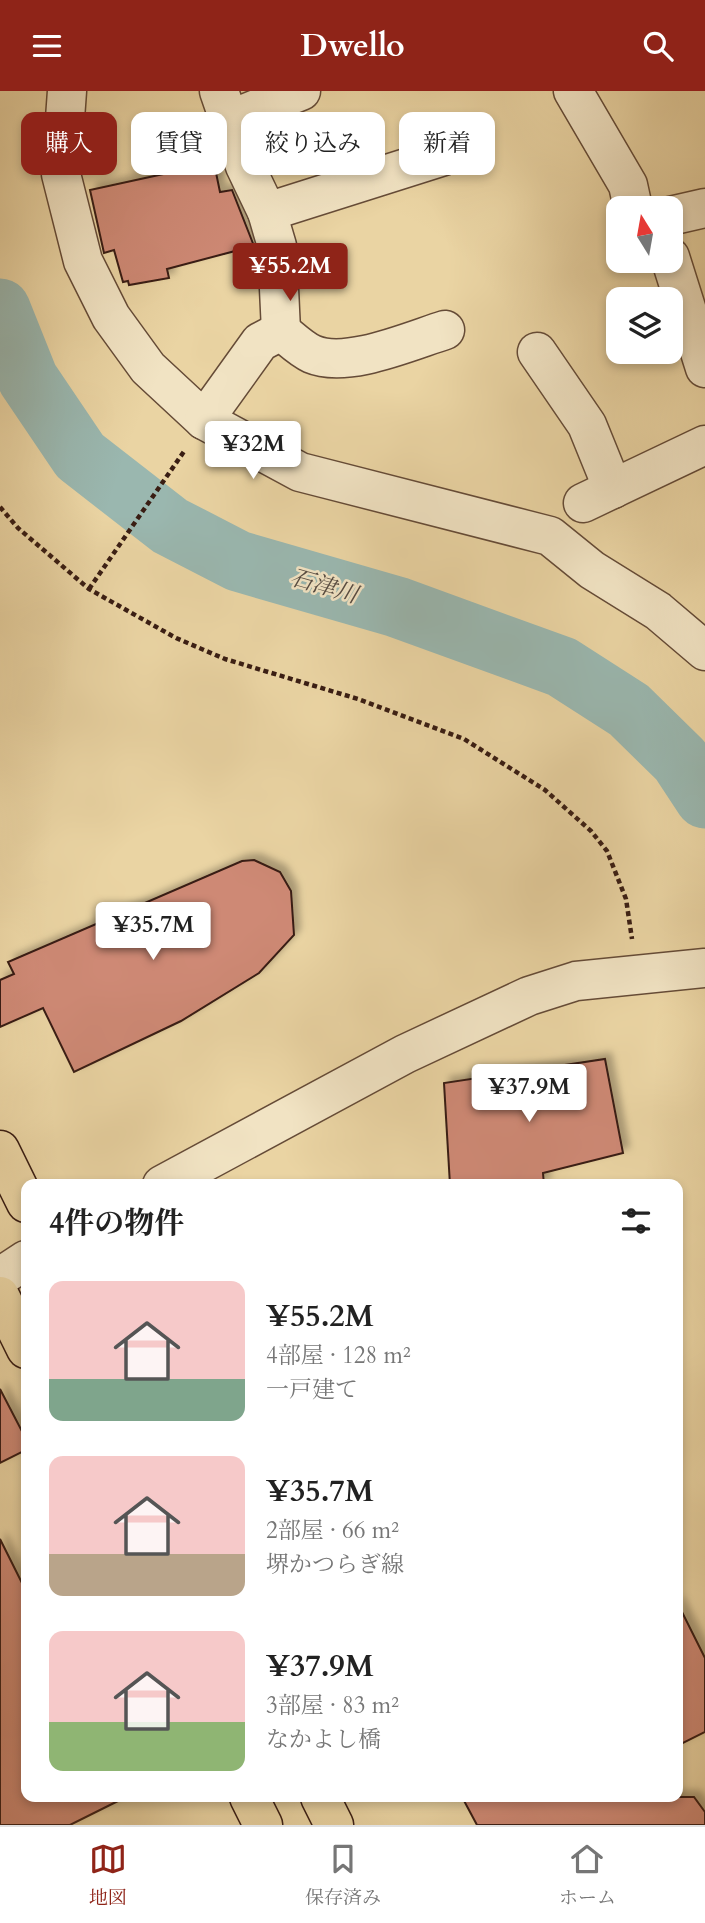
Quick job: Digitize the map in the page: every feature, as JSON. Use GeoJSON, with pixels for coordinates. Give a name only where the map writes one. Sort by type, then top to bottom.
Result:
{"type":"FeatureCollection","features":[{"type":"Feature","properties":{"kind":"main road"},"geometry":{"type":"LineString","coordinates":[[0,1150],[21,1193]]}},
{"type":"Feature","properties":{"kind":"main road"},"geometry":{"type":"LineString","coordinates":[[0,1296],[21,1339]]}},
{"type":"Feature","properties":{"kind":"main road"},"geometry":{"type":"LineString","coordinates":[[252,1802],[263,1825]]}},
{"type":"Feature","properties":{"kind":"main road"},"geometry":{"type":"LineString","coordinates":[[322,1802],[334,1825]]}},
{"type":"Feature","properties":{"kind":"street"},"geometry":{"type":"LineString","coordinates":[[67,91],[61,174],[82,261],[111,317],[198,430],[300,472],[550,536],[592,569],[658,611],[705,651]]}},
{"type":"Feature","properties":{"kind":"street"},"geometry":{"type":"LineString","coordinates":[[281,331],[277,246],[267,212],[245,166],[224,106],[301,91]]}},
{"type":"Feature","properties":{"kind":"street"},"geometry":{"type":"LineString","coordinates":[[573,91],[628,185],[630,196]]}},
{"type":"Feature","properties":{"kind":"street"},"geometry":{"type":"LineString","coordinates":[[267,212],[399,170]]}},
{"type":"Feature","properties":{"kind":"street"},"geometry":{"type":"LineString","coordinates":[[683,213],[705,208]]}},
{"type":"Feature","properties":{"kind":"street"},"geometry":{"type":"LineString","coordinates":[[675,273],[705,368]]}},
{"type":"Feature","properties":{"kind":"street"},"geometry":{"type":"LineString","coordinates":[[281,331],[311,353],[332,359],[380,351],[446,330]]}},
{"type":"Feature","properties":{"kind":"street"},"geometry":{"type":"LineString","coordinates":[[198,430],[260,342],[281,331]]}},
{"type":"Feature","properties":{"kind":"street"},"geometry":{"type":"LineString","coordinates":[[537,352],[587,425],[598,496],[705,445]]}},
{"type":"Feature","properties":{"kind":"street"},"geometry":{"type":"LineString","coordinates":[[173,1179],[405,1054],[529,996],[576,981],[705,968]]}},
{"type":"Feature","properties":{"kind":"street"},"geometry":{"type":"LineString","coordinates":[[0,1277],[21,1263]]}},
{"type":"Feature","properties":{"kind":"path"},"geometry":{"type":"LineString","coordinates":[[89,589],[198,430]]}},
{"type":"Feature","properties":{"kind":"path"},"geometry":{"type":"LineString","coordinates":[[0,507],[18,528],[89,589],[176,638],[225,659],[358,699],[464,739],[545,790],[591,831],[607,851],[626,899],[634,950],[650,972]]}},
{"type":"Feature","properties":{"kind":"building"},"geometry":{"type":"Polygon","coordinates":[[[159,175],[216,175],[220,192],[232,190],[254,246],[167,269],[169,278],[129,285],[128,281],[123,282],[114,250],[104,253],[90,190],[159,175]]]}},
{"type":"Feature","properties":{"kind":"building"},"geometry":{"type":"Polygon","coordinates":[[[254,860],[280,872],[291,891],[294,935],[259,973],[181,1021],[74,1072],[43,1008],[0,1027],[0,980],[14,974],[8,962],[242,861],[254,860]]]}},
{"type":"Feature","properties":{"kind":"building"},"geometry":{"type":"Polygon","coordinates":[[[605,1059],[623,1153],[543,1173],[544,1179],[450,1179],[444,1083],[605,1059]]]}},
{"type":"Feature","properties":{"kind":"building"},"geometry":{"type":"Polygon","coordinates":[[[0,1389],[21,1429],[21,1452],[0,1463],[0,1389]]]}},
{"type":"Feature","properties":{"kind":"building"},"geometry":{"type":"Polygon","coordinates":[[[0,1539],[21,1581],[21,1802],[116,1802],[70,1825],[0,1825],[0,1539]]]}},
{"type":"Feature","properties":{"kind":"building"},"geometry":{"type":"Polygon","coordinates":[[[683,1614],[705,1658],[705,1732],[683,1743],[683,1614]]]}},
{"type":"Feature","properties":{"kind":"building"},"geometry":{"type":"Polygon","coordinates":[[[683,1797],[694,1797],[705,1812],[705,1825],[477,1825],[465,1802],[683,1802],[683,1797]]]}},
{"type":"Feature","properties":{"kind":"waterway","name":"石津川"},"geometry":{"type":"LineString","coordinates":[[0,309],[28,379],[80,456],[170,526],[238,561],[397,607],[562,667],[629,710],[680,760],[705,798]]}}]}
